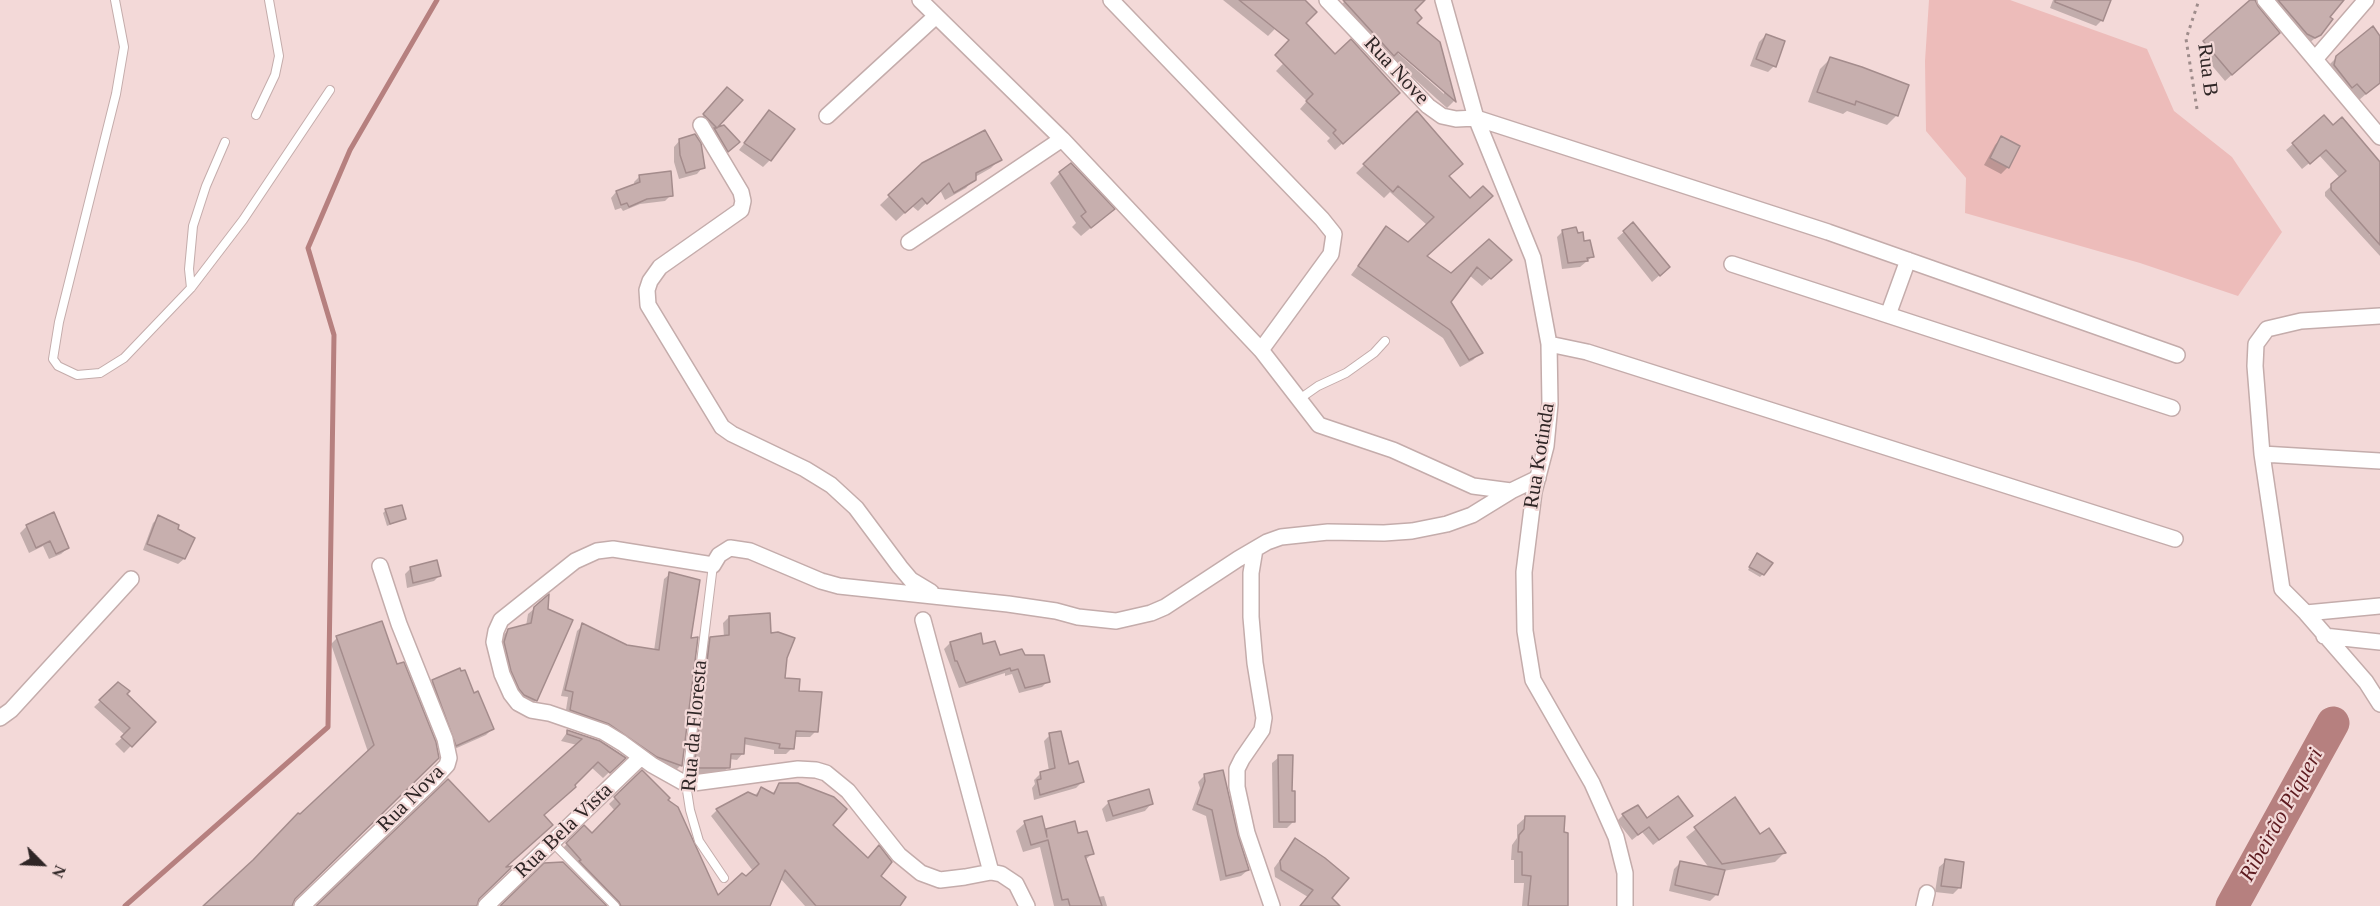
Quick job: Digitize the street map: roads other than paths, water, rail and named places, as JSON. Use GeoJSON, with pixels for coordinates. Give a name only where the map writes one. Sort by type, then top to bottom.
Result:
{"type":"FeatureCollection","features":[{"type":"Feature","properties":{"kind":"street"},"geometry":{"type":"LineString","coordinates":[[920,0],[1062,139],[1261,350],[1319,425],[1393,450],[1473,486],[1511,491]]}},
{"type":"Feature","properties":{"kind":"street"},"geometry":{"type":"LineString","coordinates":[[1112,0],[1334,234],[1331,254],[1261,350]]}},
{"type":"Feature","properties":{"kind":"street","name":"Rua Nove"},"geometry":{"type":"LineString","coordinates":[[1327,0],[1428,106],[1442,116],[1456,119],[1476,118],[1828,232],[2177,355]]}},
{"type":"Feature","properties":{"kind":"street","name":"Rua Kotinda"},"geometry":{"type":"LineString","coordinates":[[1443,0],[1476,118],[1533,258],[1549,344],[1550,404],[1546,446],[1528,531],[1524,584],[1525,631],[1533,680],[1592,783],[1616,837],[1625,873],[1625,906]]}},
{"type":"Feature","properties":{"kind":"street"},"geometry":{"type":"LineString","coordinates":[[2265,0],[2380,137]]}},
{"type":"Feature","properties":{"kind":"street"},"geometry":{"type":"LineString","coordinates":[[2316,58],[2366,0]]}},
{"type":"Feature","properties":{"kind":"street"},"geometry":{"type":"LineString","coordinates":[[827,116],[936,16]]}},
{"type":"Feature","properties":{"kind":"street"},"geometry":{"type":"LineString","coordinates":[[701,124],[741,192],[741,210],[660,267],[650,281],[647,290],[648,305],[722,427],[805,469],[831,485],[856,508],[911,580],[938,596]]}},
{"type":"Feature","properties":{"kind":"street"},"geometry":{"type":"LineString","coordinates":[[909,242],[1062,139]]}},
{"type":"Feature","properties":{"kind":"street"},"geometry":{"type":"LineString","coordinates":[[1888,315],[1908,260]]}},
{"type":"Feature","properties":{"kind":"street"},"geometry":{"type":"LineString","coordinates":[[1732,264],[2172,408]]}},
{"type":"Feature","properties":{"kind":"street"},"geometry":{"type":"LineString","coordinates":[[2380,316],[2301,321],[2267,329],[2256,344],[2255,366],[2262,454],[2282,589],[2366,682],[2380,704]]}},
{"type":"Feature","properties":{"kind":"street"},"geometry":{"type":"LineString","coordinates":[[1549,344],[1587,352],[2175,539]]}},
{"type":"Feature","properties":{"kind":"street"},"geometry":{"type":"LineString","coordinates":[[2262,454],[2380,461]]}},
{"type":"Feature","properties":{"kind":"street"},"geometry":{"type":"LineString","coordinates":[[1027,906],[1016,884],[1001,874],[991,872],[940,880],[921,873],[899,855],[848,791],[826,773],[816,770],[774,772],[686,784],[671,777],[604,732],[549,713],[531,710],[510,694],[502,674],[494,642],[501,620],[575,561],[597,551],[613,549],[713,565],[724,549],[739,549],[750,551],[838,586],[1008,604],[1056,611],[1078,617],[1116,621],[1151,613],[1165,607],[1255,549],[1274,540],[1300,534],[1412,531],[1447,524],[1472,515],[1511,491],[1538,478]]}},
{"type":"Feature","properties":{"kind":"street"},"geometry":{"type":"LineString","coordinates":[[1255,549],[1251,573],[1251,617],[1255,663],[1264,718],[1262,730],[1242,759],[1238,770],[1237,787],[1247,833],[1272,906]]}},
{"type":"Feature","properties":{"kind":"street","name":"Rua Nova"},"geometry":{"type":"LineString","coordinates":[[302,906],[434,779],[447,765],[449,758],[445,739],[399,624],[380,566]]}},
{"type":"Feature","properties":{"kind":"street"},"geometry":{"type":"LineString","coordinates":[[0,718],[11,710],[131,579]]}},
{"type":"Feature","properties":{"kind":"street"},"geometry":{"type":"LineString","coordinates":[[2306,613],[2380,606]]}},
{"type":"Feature","properties":{"kind":"street"},"geometry":{"type":"LineString","coordinates":[[923,620],[991,872]]}},
{"type":"Feature","properties":{"kind":"street"},"geometry":{"type":"LineString","coordinates":[[2324,636],[2380,642]]}},
{"type":"Feature","properties":{"kind":"street","name":"Rua Bela Vista"},"geometry":{"type":"LineString","coordinates":[[486,906],[641,757]]}},
{"type":"Feature","properties":{"kind":"lane"},"geometry":{"type":"LineString","coordinates":[[115,0],[124,47],[116,94],[59,322],[54,359],[58,366],[77,375],[100,374],[124,358],[191,288],[243,220],[330,90]]}},
{"type":"Feature","properties":{"kind":"lane"},"geometry":{"type":"LineString","coordinates":[[256,115],[275,75],[279,56],[269,0]]}},
{"type":"Feature","properties":{"kind":"lane"},"geometry":{"type":"LineString","coordinates":[[191,288],[189,269],[193,226],[206,186],[225,142]]}},
{"type":"Feature","properties":{"kind":"lane"},"geometry":{"type":"LineString","coordinates":[[1298,400],[1318,386],[1346,373],[1374,353],[1384,341]]}},
{"type":"Feature","properties":{"kind":"lane","name":"Rua da Floresta"},"geometry":{"type":"LineString","coordinates":[[713,565],[686,784],[690,810],[699,841],[724,878]]}},
{"type":"Feature","properties":{"kind":"lane"},"geometry":{"type":"LineString","coordinates":[[553,843],[615,906]]}},
{"type":"Feature","properties":{"kind":"waterway"},"geometry":{"type":"LineString","coordinates":[[125,906],[328,727],[334,335],[308,248],[350,150],[437,0]]}},
{"type":"Feature","properties":{"kind":"waterway","name":"Ribeirão Piqueri"},"geometry":{"type":"LineString","coordinates":[[2232,906],[2333,723]]}}]}
